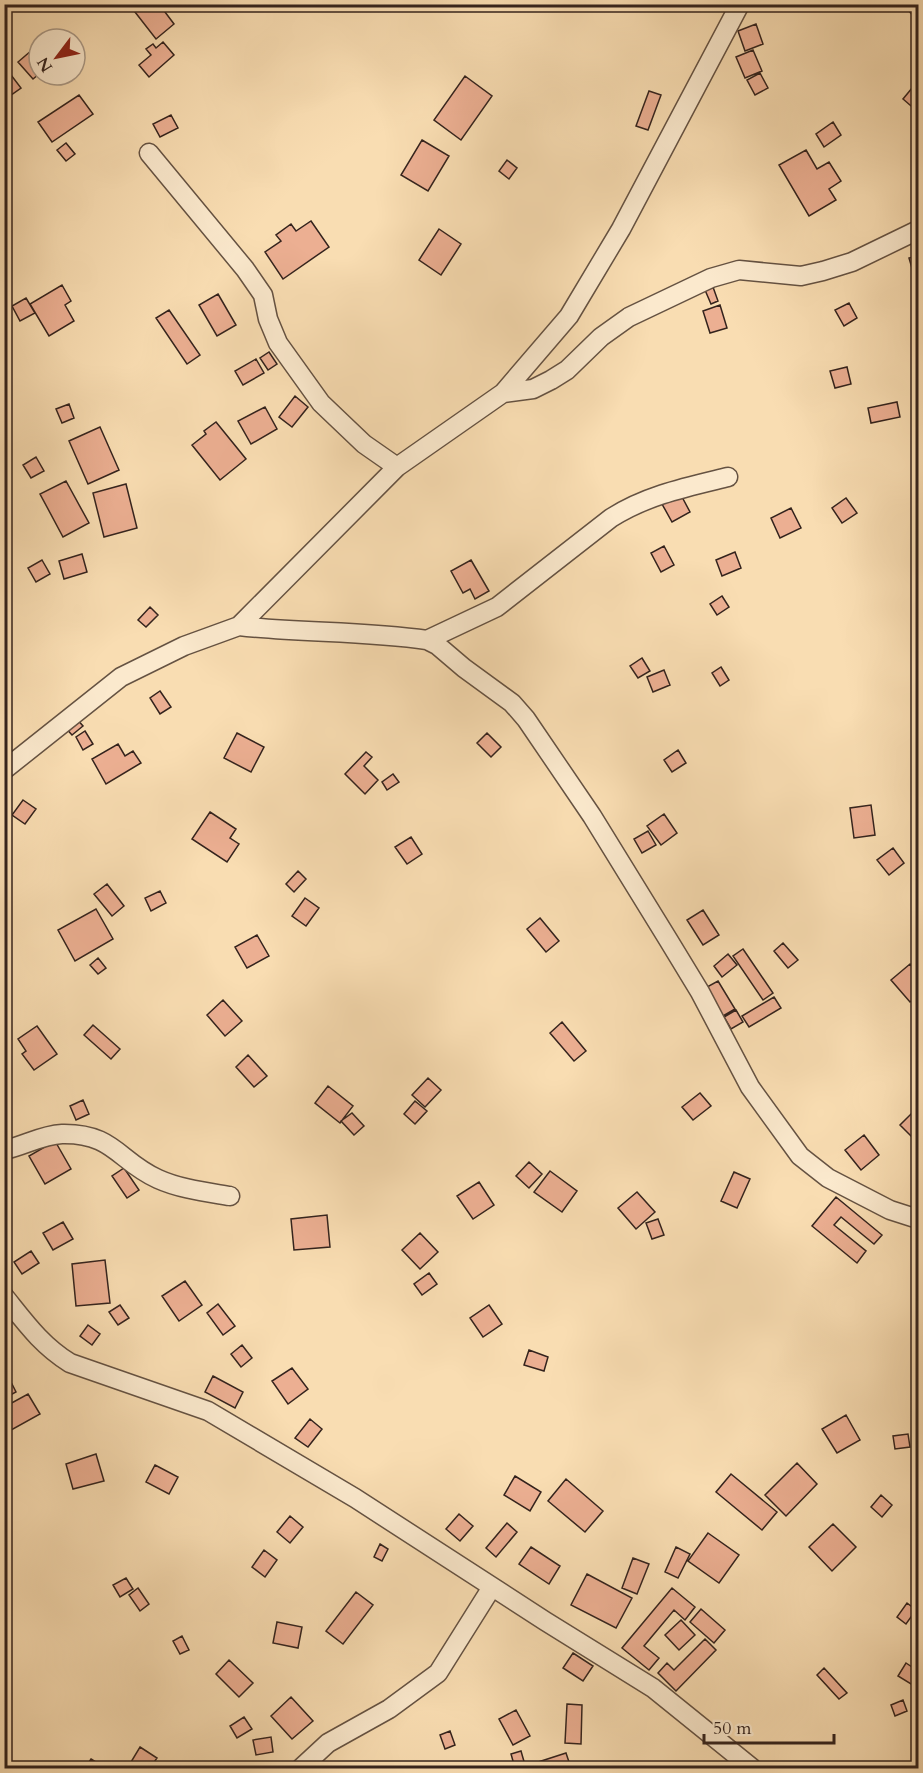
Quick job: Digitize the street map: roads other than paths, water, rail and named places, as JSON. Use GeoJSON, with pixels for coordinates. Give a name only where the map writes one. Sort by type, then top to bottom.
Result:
{"type":"FeatureCollection","features":[{"type":"Feature","properties":{"kind":"street"},"geometry":{"type":"LineString","coordinates":[[239,626],[397,467],[503,393],[569,316],[621,229],[740,4]]}},
{"type":"Feature","properties":{"kind":"street"},"geometry":{"type":"LineString","coordinates":[[149,153],[245,269],[263,295],[268,319],[278,343],[321,403],[364,444],[397,467]]}},
{"type":"Feature","properties":{"kind":"street"},"geometry":{"type":"LineString","coordinates":[[503,393],[533,389],[551,380],[567,370],[601,337],[629,318],[711,278],[739,270],[801,276],[823,271],[852,262],[918,230]]}},
{"type":"Feature","properties":{"kind":"street"},"geometry":{"type":"LineString","coordinates":[[427,640],[497,607],[628,507],[684,487],[728,477]]}},
{"type":"Feature","properties":{"kind":"street"},"geometry":{"type":"LineString","coordinates":[[4,770],[121,677],[184,646],[239,626],[427,640],[437,645],[512,703],[526,719],[592,816],[669,941],[700,992],[750,1087],[800,1156],[828,1178],[890,1210],[918,1219]]}},
{"type":"Feature","properties":{"kind":"street"},"geometry":{"type":"LineString","coordinates":[[4,1150],[46,1136],[58,1134],[87,1136],[99,1139],[140,1169],[160,1180],[182,1187],[230,1196]]}},
{"type":"Feature","properties":{"kind":"street"},"geometry":{"type":"LineString","coordinates":[[4,1296],[51,1351],[70,1363],[208,1411],[355,1498],[653,1688],[752,1768]]}},
{"type":"Feature","properties":{"kind":"street"},"geometry":{"type":"LineString","coordinates":[[301,1768],[328,1743],[388,1709],[438,1673],[492,1587]]}}]}
